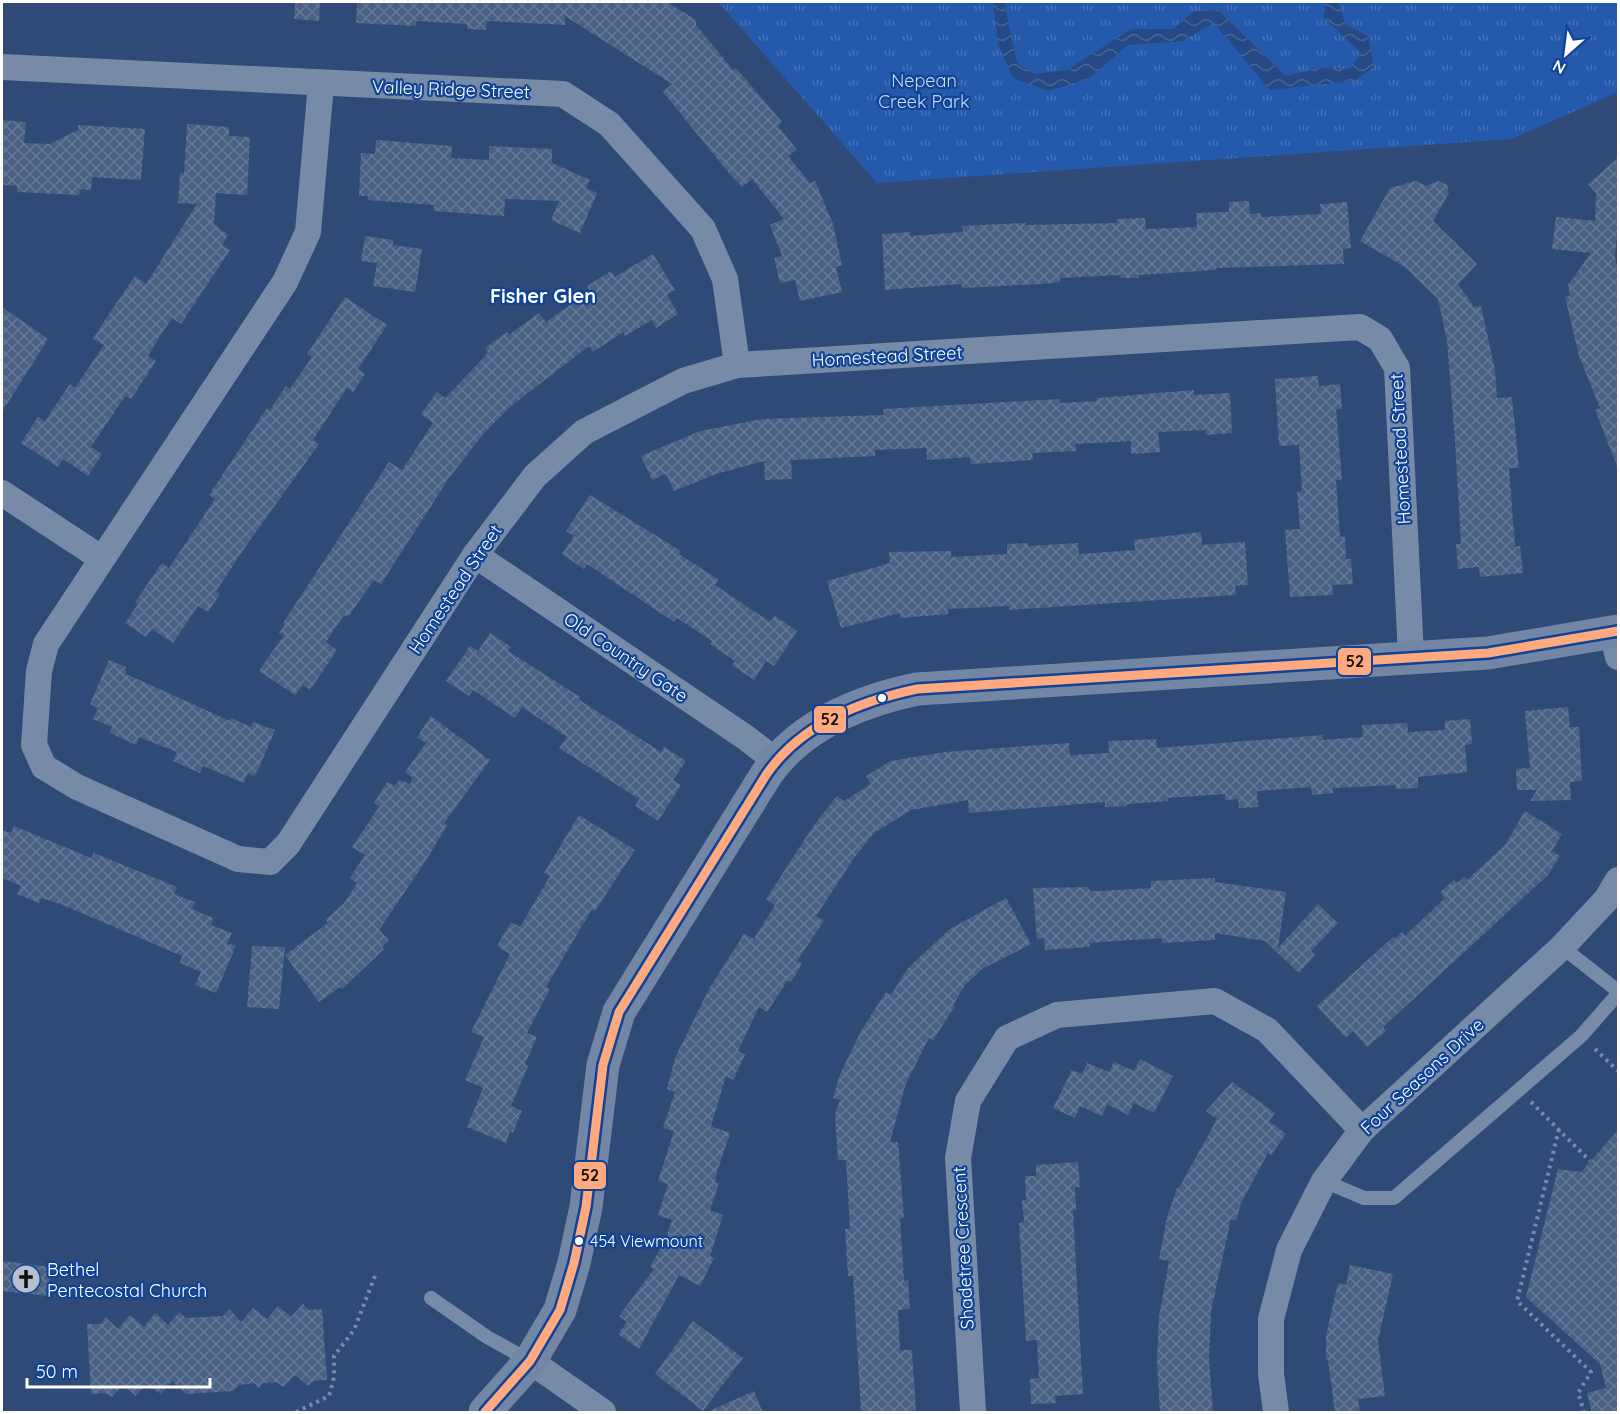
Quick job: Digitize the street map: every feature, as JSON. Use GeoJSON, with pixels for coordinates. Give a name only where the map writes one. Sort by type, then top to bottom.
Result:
{"type":"FeatureCollection","features":[{"type":"Feature","properties":{"kind":"street","name":"Valley Ridge Street"},"geometry":{"type":"LineString","coordinates":[[2,67],[562,94],[609,124],[703,229],[725,279],[738,365]]}},
{"type":"Feature","properties":{"kind":"street","name":"Homestead Street"},"geometry":{"type":"LineString","coordinates":[[321,84],[308,232],[285,282],[46,644],[39,670],[34,745],[44,767],[76,788],[238,859],[270,862],[288,844],[475,555],[535,476],[584,432],[683,381],[738,365],[1360,327],[1380,339],[1397,368],[1411,656]]}},
{"type":"Feature","properties":{"kind":"street"},"geometry":{"type":"LineString","coordinates":[[2,492],[101,558]]}},
{"type":"Feature","properties":{"kind":"street","name":"Old Country Gate"},"geometry":{"type":"LineString","coordinates":[[475,555],[736,730],[776,761]]}},
{"type":"Feature","properties":{"kind":"street"},"geometry":{"type":"LineString","coordinates":[[485,1413],[530,1360],[560,1310],[574,1263],[586,1207],[603,1065],[619,1012],[647,963],[776,761],[791,745],[840,714],[889,695],[917,689],[1411,656],[1488,653],[1616,640]]}},
{"type":"Feature","properties":{"kind":"street","name":"Four Seasons Drive"},"geometry":{"type":"LineString","coordinates":[[1276,1413],[1271,1374],[1271,1319],[1289,1250],[1324,1181],[1362,1130],[1562,947],[1606,900],[1618,880]]}},
{"type":"Feature","properties":{"kind":"street","name":"Shadetree Crescent"},"geometry":{"type":"LineString","coordinates":[[973,1413],[958,1158],[968,1101],[1007,1038],[1057,1016],[1215,1001],[1267,1030],[1362,1130]]}},
{"type":"Feature","properties":{"kind":"street"},"geometry":{"type":"LineString","coordinates":[[530,1360],[603,1413]]}},
{"type":"Feature","properties":{"kind":"lane"},"geometry":{"type":"LineString","coordinates":[[1324,1181],[1364,1198],[1394,1198],[1581,1036],[1618,992],[1562,947]]}},
{"type":"Feature","properties":{"kind":"lane"},"geometry":{"type":"LineString","coordinates":[[431,1298],[487,1337],[530,1360]]}},
{"type":"Feature","properties":{"kind":"path"},"geometry":{"type":"LineString","coordinates":[[1581,1036],[1618,1071]]}},
{"type":"Feature","properties":{"kind":"path"},"geometry":{"type":"LineString","coordinates":[[1520,1090],[1590,1161]]}},
{"type":"Feature","properties":{"kind":"path"},"geometry":{"type":"LineString","coordinates":[[1559,1129],[1517,1301],[1591,1372],[1578,1393],[1584,1413]]}},
{"type":"Feature","properties":{"kind":"path"},"geometry":{"type":"LineString","coordinates":[[296,1413],[329,1396],[334,1377],[334,1356],[354,1330],[375,1276]]}},
{"type":"Feature","properties":{"kind":"green space","name":"Nepean Creek Park"},"geometry":{"type":"Polygon","coordinates":[[[718,2],[1618,2],[1618,92],[1512,139],[877,183],[718,2]]]}},
{"type":"Feature","properties":{"kind":"water"},"geometry":{"type":"Polygon","coordinates":[[[993,2],[1004,2],[1017,63],[1034,74],[1067,70],[1131,29],[1173,29],[1193,12],[1218,10],[1286,76],[1320,68],[1350,69],[1361,53],[1323,17],[1327,2],[1339,2],[1345,24],[1368,36],[1374,67],[1354,81],[1270,90],[1214,23],[1182,41],[1128,45],[1088,79],[1048,91],[1013,78],[998,44],[993,2]]]}},
{"type":"Feature","properties":{"kind":"building"},"geometry":{"type":"Polygon","coordinates":[[[295,2],[320,2],[319,21],[294,19],[295,2]]]}},
{"type":"Feature","properties":{"kind":"building"},"geometry":{"type":"Polygon","coordinates":[[[357,2],[667,2],[696,20],[696,25],[734,71],[736,68],[782,122],[778,126],[797,150],[788,156],[810,183],[815,181],[833,224],[842,265],[836,267],[842,292],[800,301],[795,280],[780,283],[774,258],[782,256],[770,225],[784,219],[752,179],[742,187],[728,172],[663,92],[672,84],[565,16],[565,25],[487,21],[486,30],[467,29],[467,24],[416,21],[416,26],[356,23],[357,2]]]}},
{"type":"Feature","properties":{"kind":"building"},"geometry":{"type":"Polygon","coordinates":[[[2,120],[26,122],[24,143],[50,144],[78,130],[78,125],[145,129],[141,180],[92,177],[91,190],[80,189],[79,195],[17,192],[17,186],[2,185],[2,120]]]}},
{"type":"Feature","properties":{"kind":"building"},"geometry":{"type":"Polygon","coordinates":[[[187,124],[229,127],[229,136],[250,137],[247,195],[216,193],[214,224],[228,235],[222,245],[230,250],[181,324],[172,318],[160,336],[148,356],[156,361],[131,399],[125,396],[91,447],[102,454],[88,476],[63,459],[58,467],[21,443],[38,417],[45,421],[70,384],[75,388],[104,345],[93,339],[105,320],[135,276],[146,284],[197,204],[178,203],[180,173],[184,174],[187,124]]]}},
{"type":"Feature","properties":{"kind":"building"},"geometry":{"type":"Polygon","coordinates":[[[376,140],[452,146],[451,158],[489,160],[489,146],[552,149],[552,163],[590,180],[586,188],[597,193],[580,233],[551,220],[559,201],[505,199],[504,216],[434,211],[434,205],[368,200],[368,196],[359,196],[361,153],[375,154],[376,140]]]}},
{"type":"Feature","properties":{"kind":"building"},"geometry":{"type":"Polygon","coordinates":[[[1618,158],[1618,223],[1615,257],[1618,272],[1617,466],[1595,410],[1600,408],[1579,356],[1565,297],[1570,296],[1568,285],[1591,253],[1552,249],[1556,217],[1595,221],[1596,193],[1588,184],[1618,158]]]}},
{"type":"Feature","properties":{"kind":"building"},"geometry":{"type":"Polygon","coordinates":[[[1416,181],[1426,186],[1439,181],[1447,185],[1449,193],[1433,221],[1477,264],[1458,284],[1474,307],[1481,306],[1495,370],[1497,398],[1512,397],[1519,468],[1509,468],[1515,547],[1520,546],[1523,573],[1480,577],[1479,567],[1458,569],[1456,544],[1461,544],[1455,441],[1447,341],[1438,299],[1405,267],[1360,241],[1390,188],[1416,181]]]}},
{"type":"Feature","properties":{"kind":"building"},"geometry":{"type":"Polygon","coordinates":[[[1249,201],[1250,214],[1261,213],[1261,217],[1321,214],[1320,204],[1347,202],[1351,248],[1343,249],[1344,264],[1216,268],[1216,270],[1138,275],[1139,278],[1120,278],[1120,275],[1060,278],[1060,282],[1041,284],[962,288],[961,284],[885,290],[882,234],[910,232],[910,236],[963,232],[962,226],[1117,223],[1117,219],[1145,218],[1146,229],[1197,227],[1196,213],[1229,212],[1229,202],[1249,201]]]}},
{"type":"Feature","properties":{"kind":"building"},"geometry":{"type":"Polygon","coordinates":[[[365,236],[393,240],[393,245],[422,249],[415,292],[373,286],[377,263],[361,261],[365,236]]]}},
{"type":"Feature","properties":{"kind":"building"},"geometry":{"type":"Polygon","coordinates":[[[653,254],[675,290],[667,295],[678,314],[656,328],[652,320],[625,336],[623,332],[593,352],[589,346],[511,406],[484,433],[449,478],[381,584],[374,580],[348,617],[344,615],[326,642],[337,650],[310,690],[303,685],[295,695],[259,671],[284,635],[279,633],[285,625],[283,623],[389,462],[402,470],[433,423],[421,414],[437,392],[445,398],[488,353],[485,348],[507,332],[509,335],[539,313],[546,322],[590,291],[587,286],[611,271],[615,277],[653,254]]]}},
{"type":"Feature","properties":{"kind":"building"},"geometry":{"type":"Polygon","coordinates":[[[345,297],[387,325],[358,369],[365,374],[353,392],[347,388],[313,440],[319,444],[216,591],[220,594],[208,612],[198,606],[173,643],[152,629],[146,637],[125,623],[138,604],[135,602],[162,563],[169,568],[215,499],[209,495],[267,408],[270,410],[286,386],[290,389],[312,357],[307,354],[345,297]]]}},
{"type":"Feature","properties":{"kind":"building"},"geometry":{"type":"Polygon","coordinates":[[[2,307],[48,339],[2,412],[2,307]]]}},
{"type":"Feature","properties":{"kind":"building"},"geometry":{"type":"Polygon","coordinates":[[[1318,376],[1319,386],[1340,384],[1342,409],[1336,409],[1342,480],[1336,480],[1340,537],[1345,536],[1346,559],[1351,559],[1353,584],[1332,585],[1333,595],[1290,597],[1285,530],[1300,529],[1297,492],[1302,491],[1299,445],[1279,446],[1275,379],[1318,376]]]}},
{"type":"Feature","properties":{"kind":"building"},"geometry":{"type":"Polygon","coordinates":[[[1194,390],[1194,395],[1230,393],[1232,433],[1206,435],[1206,430],[1158,432],[1160,452],[1131,454],[1131,441],[1075,444],[1076,451],[1032,453],[1033,460],[971,464],[970,457],[927,460],[926,448],[875,450],[875,456],[791,460],[792,479],[765,480],[764,461],[716,474],[674,491],[666,474],[652,480],[641,456],[700,431],[762,419],[884,415],[883,409],[1059,399],[1060,403],[1097,401],[1097,398],[1194,390]]]}},
{"type":"Feature","properties":{"kind":"building"},"geometry":{"type":"Polygon","coordinates":[[[590,495],[681,551],[679,554],[719,580],[715,585],[770,622],[775,616],[797,631],[774,666],[766,661],[754,680],[732,665],[735,661],[710,644],[712,641],[677,618],[674,622],[587,564],[584,569],[562,554],[574,536],[566,531],[590,495]]]}},
{"type":"Feature","properties":{"kind":"building"},"geometry":{"type":"Polygon","coordinates":[[[1201,532],[1202,545],[1245,542],[1248,585],[1235,586],[1236,595],[1009,610],[1009,606],[948,609],[948,614],[900,618],[900,613],[841,628],[827,581],[890,563],[889,552],[951,551],[951,557],[1007,554],[1007,544],[1028,543],[1028,546],[1078,543],[1079,554],[1135,550],[1134,540],[1201,532]]]}},
{"type":"Feature","properties":{"kind":"building"},"geometry":{"type":"Polygon","coordinates":[[[490,633],[511,647],[508,651],[580,697],[578,699],[661,752],[664,747],[686,761],[673,780],[681,785],[658,821],[635,806],[639,799],[559,748],[567,737],[522,707],[515,718],[473,690],[469,696],[446,681],[470,646],[478,651],[490,633]]]}},
{"type":"Feature","properties":{"kind":"building"},"geometry":{"type":"Polygon","coordinates":[[[109,660],[126,667],[126,674],[230,721],[231,718],[251,727],[253,722],[275,730],[254,776],[248,773],[244,783],[203,766],[200,773],[173,761],[177,752],[139,737],[136,745],[110,733],[112,727],[93,719],[98,708],[90,704],[109,660]]]}},
{"type":"Feature","properties":{"kind":"building"},"geometry":{"type":"Polygon","coordinates":[[[1568,707],[1570,727],[1579,727],[1582,781],[1570,782],[1571,800],[1530,801],[1537,790],[1517,790],[1516,769],[1530,768],[1525,711],[1568,707]]]}},
{"type":"Feature","properties":{"kind":"building"},"geometry":{"type":"Polygon","coordinates":[[[431,716],[490,760],[444,823],[447,825],[427,859],[379,930],[389,940],[382,947],[384,949],[342,989],[340,987],[319,1002],[285,955],[328,923],[326,920],[344,903],[357,883],[350,878],[365,855],[352,847],[379,807],[374,803],[387,782],[395,786],[399,780],[410,784],[413,778],[405,772],[426,743],[417,737],[431,716]]]}},
{"type":"Feature","properties":{"kind":"building"},"geometry":{"type":"Polygon","coordinates":[[[1470,719],[1472,744],[1465,745],[1467,772],[1418,777],[1418,788],[1396,789],[1396,785],[1333,788],[1333,793],[1312,795],[1311,787],[1257,791],[1258,807],[1239,808],[1238,799],[1225,800],[1225,794],[1168,798],[1168,801],[1127,804],[1127,806],[1105,807],[1105,802],[969,813],[968,800],[911,810],[874,833],[854,858],[816,916],[824,921],[797,961],[802,964],[791,982],[788,980],[767,1012],[759,1007],[738,1051],[745,1055],[733,1080],[726,1076],[711,1126],[730,1133],[717,1172],[715,1182],[719,1183],[710,1210],[723,1215],[710,1256],[714,1258],[700,1286],[679,1275],[639,1349],[618,1334],[627,1322],[619,1316],[654,1269],[650,1267],[666,1238],[672,1220],[658,1215],[668,1184],[658,1181],[674,1131],[663,1128],[675,1092],[667,1089],[675,1058],[709,989],[744,934],[754,939],[775,905],[766,899],[814,825],[837,796],[844,801],[871,784],[866,776],[891,761],[945,752],[1069,743],[1070,755],[1109,753],[1108,741],[1156,739],[1157,748],[1323,735],[1323,740],[1363,737],[1362,725],[1407,723],[1408,732],[1445,730],[1445,721],[1470,719]]]}},
{"type":"Feature","properties":{"kind":"building"},"geometry":{"type":"Polygon","coordinates":[[[1525,811],[1562,834],[1552,851],[1560,856],[1548,875],[1383,1027],[1386,1031],[1367,1047],[1353,1031],[1346,1038],[1317,1006],[1393,937],[1395,939],[1402,932],[1405,936],[1445,898],[1440,892],[1454,880],[1457,883],[1464,877],[1467,880],[1505,845],[1525,811]]]}},
{"type":"Feature","properties":{"kind":"building"},"geometry":{"type":"Polygon","coordinates":[[[579,815],[635,850],[595,911],[592,909],[546,987],[550,989],[527,1033],[537,1037],[525,1064],[528,1066],[511,1106],[522,1111],[506,1143],[467,1127],[483,1088],[465,1080],[484,1037],[471,1032],[510,954],[497,946],[511,922],[520,927],[550,876],[544,873],[579,815]]]}},
{"type":"Feature","properties":{"kind":"building"},"geometry":{"type":"Polygon","coordinates":[[[14,826],[91,858],[94,853],[177,887],[174,894],[195,902],[192,909],[213,918],[211,925],[232,933],[227,944],[236,945],[216,993],[195,985],[201,972],[180,963],[182,956],[63,905],[41,898],[39,903],[17,894],[21,886],[2,878],[2,830],[11,833],[14,826]]]}},
{"type":"Feature","properties":{"kind":"building"},"geometry":{"type":"Polygon","coordinates":[[[1215,878],[1215,882],[1286,892],[1278,948],[1318,904],[1338,923],[1311,951],[1315,955],[1299,973],[1265,941],[1215,933],[1215,940],[1162,943],[1162,938],[1089,943],[1090,947],[1045,950],[1044,937],[1037,940],[1033,888],[1089,887],[1090,891],[1100,891],[1151,888],[1151,881],[1215,878]]]}},
{"type":"Feature","properties":{"kind":"building"},"geometry":{"type":"Polygon","coordinates":[[[1006,898],[1031,944],[982,969],[965,985],[953,1005],[955,1006],[933,1040],[929,1038],[906,1083],[890,1142],[898,1142],[904,1218],[900,1218],[904,1281],[908,1280],[910,1309],[898,1310],[900,1350],[912,1350],[916,1413],[861,1413],[853,1276],[848,1276],[845,1229],[850,1229],[846,1160],[838,1160],[835,1114],[840,1100],[833,1098],[840,1074],[861,1031],[886,992],[891,995],[908,968],[950,929],[1006,898]]]}},
{"type":"Feature","properties":{"kind":"building"},"geometry":{"type":"Polygon","coordinates":[[[252,946],[285,947],[279,1009],[247,1007],[252,946]]]}},
{"type":"Feature","properties":{"kind":"building"},"geometry":{"type":"Polygon","coordinates":[[[1140,1059],[1173,1076],[1154,1113],[1134,1103],[1128,1115],[1107,1104],[1102,1116],[1080,1106],[1075,1118],[1053,1108],[1072,1070],[1082,1074],[1087,1063],[1109,1072],[1114,1062],[1134,1071],[1140,1059]]]}},
{"type":"Feature","properties":{"kind":"building"},"geometry":{"type":"Polygon","coordinates":[[[1232,1082],[1275,1113],[1269,1121],[1286,1134],[1271,1155],[1268,1153],[1241,1203],[1236,1221],[1231,1219],[1211,1311],[1209,1360],[1213,1413],[1160,1413],[1157,1360],[1159,1317],[1169,1261],[1159,1259],[1167,1217],[1177,1188],[1217,1119],[1206,1111],[1232,1082]]]}},
{"type":"Feature","properties":{"kind":"building"},"geometry":{"type":"Polygon","coordinates":[[[1618,1130],[1618,1413],[1592,1413],[1587,1393],[1606,1388],[1600,1364],[1526,1297],[1558,1169],[1581,1172],[1618,1130]]]}},
{"type":"Feature","properties":{"kind":"building"},"geometry":{"type":"Polygon","coordinates":[[[1078,1162],[1080,1187],[1075,1187],[1076,1210],[1073,1210],[1083,1394],[1055,1396],[1056,1403],[1031,1404],[1030,1379],[1039,1378],[1037,1340],[1026,1341],[1019,1223],[1024,1222],[1022,1200],[1026,1200],[1025,1176],[1036,1176],[1036,1165],[1078,1162]]]}},
{"type":"Feature","properties":{"kind":"building","name":"Bethel Pentecostal Church"},"geometry":{"type":"Polygon","coordinates":[[[2,1261],[51,1267],[48,1296],[2,1291],[2,1261]]]}},
{"type":"Feature","properties":{"kind":"building"},"geometry":{"type":"Polygon","coordinates":[[[1350,1265],[1393,1274],[1378,1341],[1385,1396],[1358,1399],[1360,1413],[1335,1413],[1328,1360],[1326,1359],[1326,1336],[1338,1283],[1346,1285],[1350,1265]]]}},
{"type":"Feature","properties":{"kind":"building"},"geometry":{"type":"Polygon","coordinates":[[[303,1304],[309,1310],[322,1309],[327,1380],[313,1381],[308,1386],[295,1375],[283,1387],[277,1382],[263,1383],[259,1388],[254,1383],[239,1385],[233,1391],[186,1394],[172,1381],[161,1394],[146,1384],[136,1396],[123,1385],[112,1397],[105,1393],[91,1394],[87,1324],[101,1324],[105,1317],[118,1329],[130,1315],[144,1327],[155,1313],[168,1325],[179,1312],[186,1318],[223,1316],[229,1309],[241,1322],[253,1308],[267,1319],[278,1306],[291,1317],[303,1304]]]}},
{"type":"Feature","properties":{"kind":"building"},"geometry":{"type":"Polygon","coordinates":[[[693,1321],[743,1358],[703,1411],[655,1374],[693,1321]]]}},
{"type":"Feature","properties":{"kind":"building"},"geometry":{"type":"Polygon","coordinates":[[[754,1391],[763,1413],[705,1413],[754,1391]]]}},
{"type":"Feature","properties":{"kind":"transit line","name":"52"},"geometry":{"type":"LineString","coordinates":[[485,1412],[530,1361],[560,1310],[574,1263],[586,1207],[603,1065],[619,1012],[766,775],[780,757],[814,729],[853,708],[917,689],[1488,653],[1618,631]]}},
{"type":"Feature","properties":{"kind":"place","name":"454 Viewmount"},"geometry":{"type":"Point","coordinates":[579,1241]}},
{"type":"Feature","properties":{"kind":"place","name":"Bethel Pentecostal Church"},"geometry":{"type":"Point","coordinates":[26,1279]}},
{"type":"Feature","properties":{"kind":"district","name":"Fisher Glen"},"geometry":{"type":"Point","coordinates":[543,295]}}]}
